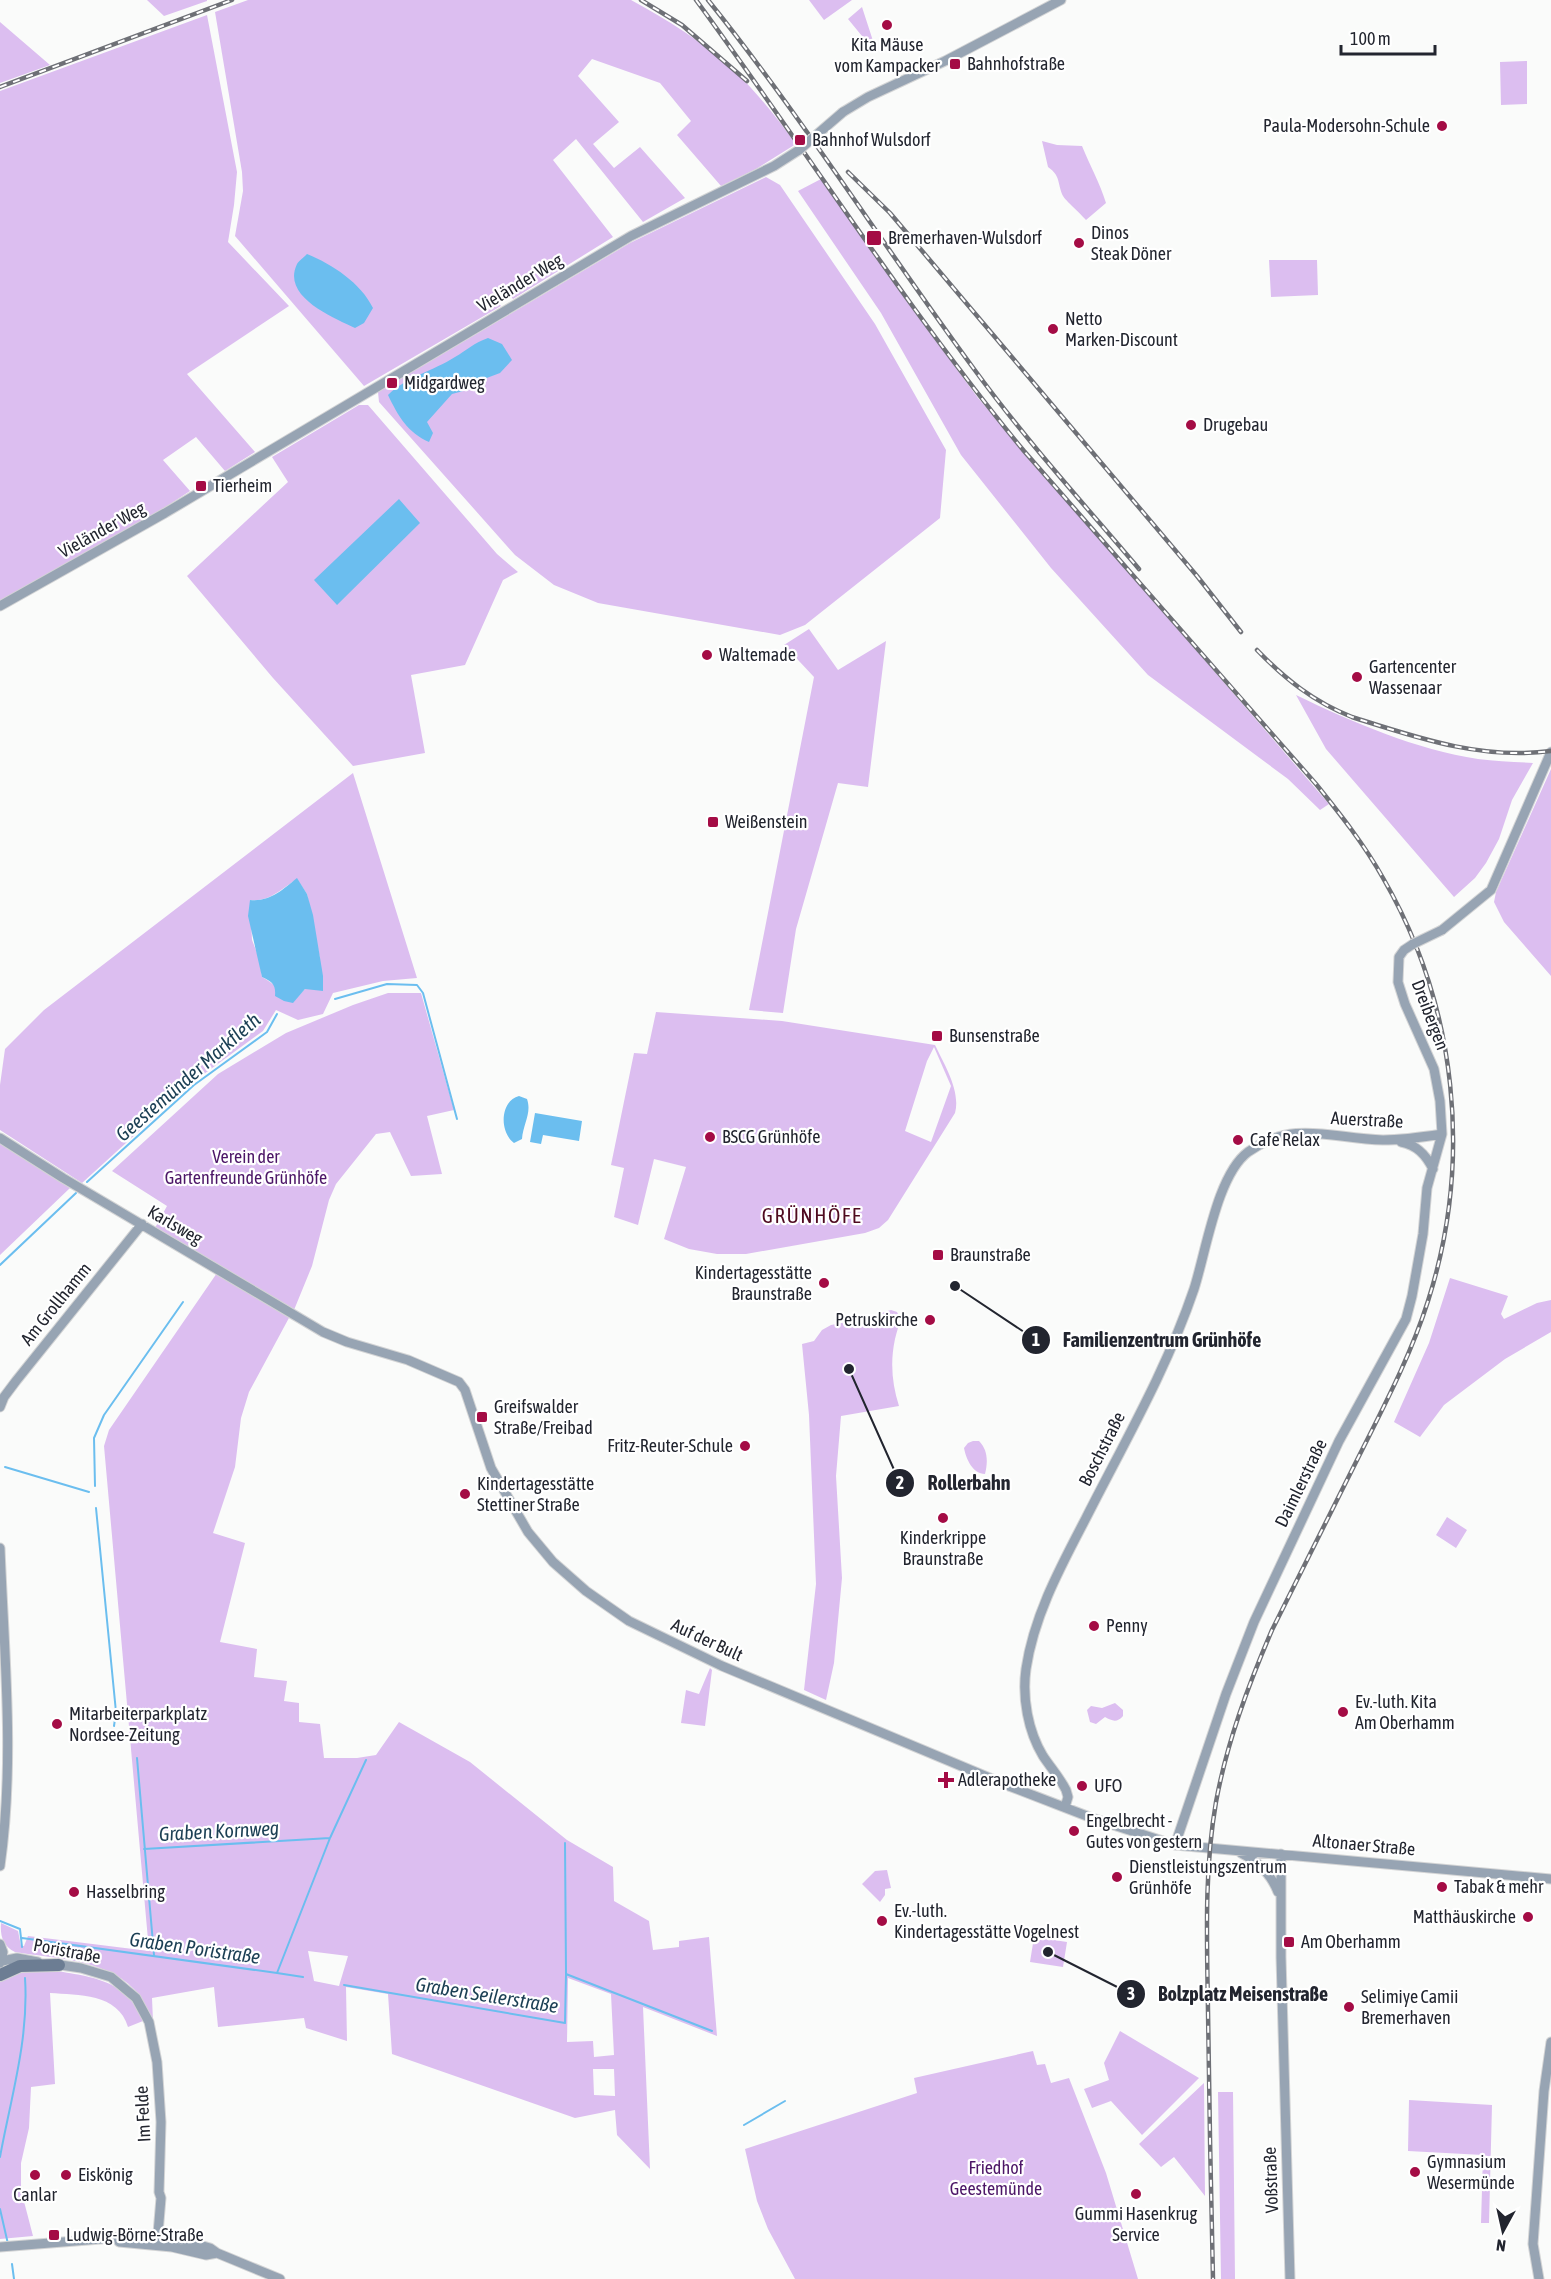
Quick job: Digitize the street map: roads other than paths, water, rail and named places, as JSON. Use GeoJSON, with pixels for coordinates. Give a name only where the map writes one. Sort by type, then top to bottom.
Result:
{"type":"FeatureCollection","features":[{"type":"Feature","properties":{"kind":"highway"},"geometry":{"type":"LineString","coordinates":[[0,1975],[20,1966],[59,1965]]}},
{"type":"Feature","properties":{"kind":"street","name":"Vieländer Weg"},"geometry":{"type":"LineString","coordinates":[[0,606],[165,513],[631,236],[774,166],[799,150],[843,112],[868,97],[926,70],[1061,0]]}},
{"type":"Feature","properties":{"kind":"street","name":"Dreibergen"},"geometry":{"type":"LineString","coordinates":[[1442,1134],[1440,1101],[1434,1069],[1405,1004],[1398,982],[1399,957],[1413,944],[1446,928],[1491,890],[1551,752]]}},
{"type":"Feature","properties":{"kind":"street","name":"Auerstraße"},"geometry":{"type":"LineString","coordinates":[[1291,1133],[1384,1140],[1442,1134]]}},
{"type":"Feature","properties":{"kind":"street","name":"Boschstraße"},"geometry":{"type":"LineString","coordinates":[[1065,1807],[1068,1797],[1066,1790],[1041,1752],[1026,1708],[1026,1671],[1043,1609],[1056,1575],[1160,1372],[1182,1323],[1199,1274],[1224,1186],[1233,1168],[1246,1154],[1257,1147],[1269,1140],[1291,1133]]}},
{"type":"Feature","properties":{"kind":"street","name":"Daimlerstraße"},"geometry":{"type":"LineString","coordinates":[[1175,1845],[1226,1694],[1254,1622],[1339,1441],[1406,1319],[1419,1258],[1427,1188],[1442,1134]]}},
{"type":"Feature","properties":{"kind":"street","name":"Karlsweg"},"geometry":{"type":"LineString","coordinates":[[0,1138],[335,1338]]}},
{"type":"Feature","properties":{"kind":"street"},"geometry":{"type":"LineString","coordinates":[[1384,1140],[1407,1143],[1416,1147],[1424,1154],[1433,1169]]}},
{"type":"Feature","properties":{"kind":"street","name":"Am Grollhamm"},"geometry":{"type":"LineString","coordinates":[[0,1407],[4,1397],[16,1381],[142,1224]]}},
{"type":"Feature","properties":{"kind":"street","name":"Auf der Bult"},"geometry":{"type":"LineString","coordinates":[[335,1338],[408,1360],[459,1382],[465,1390],[491,1468],[528,1532],[569,1577],[610,1609],[641,1628],[722,1666],[935,1756],[1065,1807],[1175,1845]]}},
{"type":"Feature","properties":{"kind":"street"},"geometry":{"type":"LineString","coordinates":[[0,1548],[7,1719],[4,1832],[0,1866]]}},
{"type":"Feature","properties":{"kind":"street","name":"Altonaer Straße"},"geometry":{"type":"LineString","coordinates":[[1175,1845],[1551,1879]]}},
{"type":"Feature","properties":{"kind":"street"},"geometry":{"type":"LineString","coordinates":[[1234,1850],[1250,1857],[1267,1872],[1275,1882],[1280,1897]]}},
{"type":"Feature","properties":{"kind":"street"},"geometry":{"type":"LineString","coordinates":[[1280,1897],[1281,1854]]}},
{"type":"Feature","properties":{"kind":"street","name":"Voßstraße"},"geometry":{"type":"LineString","coordinates":[[1280,1897],[1290,2279]]}},
{"type":"Feature","properties":{"kind":"street","name":"Poristraße"},"geometry":{"type":"LineString","coordinates":[[1,1955],[100,1973],[119,1983],[136,1998],[153,2034]]}},
{"type":"Feature","properties":{"kind":"street","name":"Im Felde"},"geometry":{"type":"LineString","coordinates":[[153,2034],[162,2139],[159,2192],[156,2199],[155,2241]]}},
{"type":"Feature","properties":{"kind":"street"},"geometry":{"type":"LineString","coordinates":[[1539,2279],[1533,2244],[1544,2091],[1551,2042]]}},
{"type":"Feature","properties":{"kind":"street"},"geometry":{"type":"LineString","coordinates":[[0,2247],[91,2240],[155,2241],[206,2255],[217,2253],[280,2279]]}},
{"type":"Feature","properties":{"kind":"water"},"geometry":{"type":"Polygon","coordinates":[[[307,254],[345,275],[361,290],[373,308],[364,323],[355,328],[323,312],[303,296],[296,287],[294,276],[297,264],[307,254]]]}},
{"type":"Feature","properties":{"kind":"water"},"geometry":{"type":"Polygon","coordinates":[[[488,338],[502,344],[512,360],[500,373],[484,379],[467,390],[452,394],[427,422],[433,433],[429,442],[415,434],[400,417],[388,395],[403,383],[447,362],[488,338]]]}},
{"type":"Feature","properties":{"kind":"water"},"geometry":{"type":"Polygon","coordinates":[[[399,499],[420,523],[337,605],[314,580],[399,499]]]}},
{"type":"Feature","properties":{"kind":"water"},"geometry":{"type":"Polygon","coordinates":[[[297,878],[307,894],[313,915],[323,976],[323,991],[305,989],[293,1003],[275,996],[273,984],[262,977],[248,916],[250,900],[270,897],[297,878]]]}},
{"type":"Feature","properties":{"kind":"water"},"geometry":{"type":"Polygon","coordinates":[[[519,1096],[527,1099],[528,1114],[522,1139],[514,1143],[506,1132],[504,1117],[508,1104],[519,1096]]]}},
{"type":"Feature","properties":{"kind":"water"},"geometry":{"type":"Polygon","coordinates":[[[535,1113],[582,1121],[579,1141],[543,1135],[541,1144],[530,1142],[535,1113]]]}},
{"type":"Feature","properties":{"kind":"waterway"},"geometry":{"type":"LineString","coordinates":[[335,999],[387,984],[417,985],[423,993],[457,1119]]}},
{"type":"Feature","properties":{"kind":"waterway","name":"Geestemünder Markfleth"},"geometry":{"type":"LineString","coordinates":[[87,1182],[194,1085],[267,1032],[277,1014]]}},
{"type":"Feature","properties":{"kind":"waterway","name":"Geestemünder Markfleth"},"geometry":{"type":"LineString","coordinates":[[0,1265],[76,1193]]}},
{"type":"Feature","properties":{"kind":"waterway"},"geometry":{"type":"LineString","coordinates":[[95,1486],[94,1438],[104,1415],[183,1302]]}},
{"type":"Feature","properties":{"kind":"waterway"},"geometry":{"type":"LineString","coordinates":[[5,1467],[89,1492]]}},
{"type":"Feature","properties":{"kind":"waterway"},"geometry":{"type":"LineString","coordinates":[[96,1508],[116,1712],[114,1726]]}},
{"type":"Feature","properties":{"kind":"waterway","name":"Graben Kornweg"},"geometry":{"type":"LineString","coordinates":[[137,1758],[154,1955]]}},
{"type":"Feature","properties":{"kind":"waterway","name":"Graben Poristraße"},"geometry":{"type":"LineString","coordinates":[[22,1938],[277,1973],[330,1838],[366,1760]]}},
{"type":"Feature","properties":{"kind":"waterway","name":"Graben Kornweg"},"geometry":{"type":"LineString","coordinates":[[144,1849],[330,1838]]}},
{"type":"Feature","properties":{"kind":"waterway"},"geometry":{"type":"LineString","coordinates":[[565,1843],[566,1974]]}},
{"type":"Feature","properties":{"kind":"waterway","name":"Geestemünder Markfleth"},"geometry":{"type":"LineString","coordinates":[[0,1921],[20,1929],[22,1947]]}},
{"type":"Feature","properties":{"kind":"waterway","name":"Graben Seilerstraße"},"geometry":{"type":"LineString","coordinates":[[277,1973],[303,1977]]}},
{"type":"Feature","properties":{"kind":"waterway","name":"Graben Seilerstraße"},"geometry":{"type":"LineString","coordinates":[[344,1985],[565,2023],[566,1974],[712,2031]]}},
{"type":"Feature","properties":{"kind":"waterway","name":"Geestemünder Markfleth"},"geometry":{"type":"LineString","coordinates":[[0,2157],[22,2046],[26,2001],[25,1978]]}},
{"type":"Feature","properties":{"kind":"waterway"},"geometry":{"type":"LineString","coordinates":[[744,2125],[785,2101]]}},
{"type":"Feature","properties":{"kind":"waterway","name":"Geestemünder Markfleth"},"geometry":{"type":"LineString","coordinates":[[0,2209],[8,2244]]}},
{"type":"Feature","properties":{"kind":"waterway","name":"Geestemünder Markfleth"},"geometry":{"type":"LineString","coordinates":[[12,2264],[14,2279]]}},
{"type":"Feature","properties":{"kind":"railway"},"geometry":{"type":"LineString","coordinates":[[0,87],[232,0]]}},
{"type":"Feature","properties":{"kind":"railway"},"geometry":{"type":"LineString","coordinates":[[641,0],[682,25],[747,81]]}},
{"type":"Feature","properties":{"kind":"railway"},"geometry":{"type":"LineString","coordinates":[[696,0],[897,285],[981,397],[1024,451],[1316,784],[1368,853],[1408,927],[1428,978],[1442,1031],[1450,1085],[1453,1139],[1450,1193],[1442,1248],[1428,1301],[1414,1341],[1396,1380],[1272,1630],[1239,1714],[1216,1802],[1208,1880],[1207,1932],[1213,2279]]}},
{"type":"Feature","properties":{"kind":"railway"},"geometry":{"type":"LineString","coordinates":[[708,0],[777,90],[993,395],[1139,569]]}},
{"type":"Feature","properties":{"kind":"railway"},"geometry":{"type":"LineString","coordinates":[[848,172],[890,213],[1197,576],[1241,632]]}},
{"type":"Feature","properties":{"kind":"railway"},"geometry":{"type":"LineString","coordinates":[[1257,650],[1301,689],[1352,717],[1426,739],[1475,750],[1525,753],[1551,751]]}},
{"type":"Feature","properties":{"kind":"place","name":"Kita Mäuse vom Kampacker"},"geometry":{"type":"Point","coordinates":[887,25]}},
{"type":"Feature","properties":{"kind":"place","name":"Bahnhofstraße"},"geometry":{"type":"Point","coordinates":[955,64]}},
{"type":"Feature","properties":{"kind":"place","name":"Paula-Modersohn-Schule"},"geometry":{"type":"Point","coordinates":[1442,126]}},
{"type":"Feature","properties":{"kind":"place","name":"Bahnhof Wulsdorf"},"geometry":{"type":"Point","coordinates":[800,140]}},
{"type":"Feature","properties":{"kind":"place","name":"Bremerhaven-Wulsdorf"},"geometry":{"type":"Point","coordinates":[874,238]}},
{"type":"Feature","properties":{"kind":"place","name":"Dinos Steak Döner"},"geometry":{"type":"Point","coordinates":[1079,243]}},
{"type":"Feature","properties":{"kind":"place","name":"Netto Marken-Discount"},"geometry":{"type":"Point","coordinates":[1053,329]}},
{"type":"Feature","properties":{"kind":"place","name":"Midgardweg"},"geometry":{"type":"Point","coordinates":[392,383]}},
{"type":"Feature","properties":{"kind":"place","name":"Drugebau"},"geometry":{"type":"Point","coordinates":[1191,425]}},
{"type":"Feature","properties":{"kind":"place","name":"Tierheim"},"geometry":{"type":"Point","coordinates":[201,486]}},
{"type":"Feature","properties":{"kind":"place","name":"Waltemade"},"geometry":{"type":"Point","coordinates":[707,655]}},
{"type":"Feature","properties":{"kind":"place","name":"Gartencenter Wassenaar"},"geometry":{"type":"Point","coordinates":[1357,677]}},
{"type":"Feature","properties":{"kind":"place","name":"Weißenstein"},"geometry":{"type":"Point","coordinates":[713,822]}},
{"type":"Feature","properties":{"kind":"place","name":"Bunsenstraße"},"geometry":{"type":"Point","coordinates":[937,1036]}},
{"type":"Feature","properties":{"kind":"place","name":"BSCG Grünhöfe"},"geometry":{"type":"Point","coordinates":[710,1137]}},
{"type":"Feature","properties":{"kind":"place","name":"Cafe Relax"},"geometry":{"type":"Point","coordinates":[1238,1140]}},
{"type":"Feature","properties":{"kind":"place","name":"Braunstraße"},"geometry":{"type":"Point","coordinates":[938,1255]}},
{"type":"Feature","properties":{"kind":"place","name":"Kindertagesstätte Braunstraße"},"geometry":{"type":"Point","coordinates":[824,1283]}},
{"type":"Feature","properties":{"kind":"place","name":"Familienzentrum Grünhöfe"},"geometry":{"type":"Point","coordinates":[955,1286]}},
{"type":"Feature","properties":{"kind":"place","name":"Petruskirche"},"geometry":{"type":"Point","coordinates":[930,1320]}},
{"type":"Feature","properties":{"kind":"place","name":"Rollerbahn"},"geometry":{"type":"Point","coordinates":[849,1369]}},
{"type":"Feature","properties":{"kind":"place","name":"Greifswalder Straße/Freibad"},"geometry":{"type":"Point","coordinates":[482,1417]}},
{"type":"Feature","properties":{"kind":"place","name":"Fritz-Reuter-Schule"},"geometry":{"type":"Point","coordinates":[745,1446]}},
{"type":"Feature","properties":{"kind":"place","name":"Kindertagesstätte Stettiner Straße"},"geometry":{"type":"Point","coordinates":[465,1494]}},
{"type":"Feature","properties":{"kind":"place","name":"Kinderkrippe Braunstraße"},"geometry":{"type":"Point","coordinates":[943,1518]}},
{"type":"Feature","properties":{"kind":"place","name":"Penny"},"geometry":{"type":"Point","coordinates":[1094,1626]}},
{"type":"Feature","properties":{"kind":"place","name":"Ev.-luth. Kita Am Oberhamm"},"geometry":{"type":"Point","coordinates":[1343,1712]}},
{"type":"Feature","properties":{"kind":"place","name":"Mitarbeiterparkplatz Nordsee-Zeitung"},"geometry":{"type":"Point","coordinates":[57,1724]}},
{"type":"Feature","properties":{"kind":"place","name":"Adlerapotheke"},"geometry":{"type":"Point","coordinates":[946,1780]}},
{"type":"Feature","properties":{"kind":"place","name":"UFO"},"geometry":{"type":"Point","coordinates":[1082,1786]}},
{"type":"Feature","properties":{"kind":"place","name":"Engelbrecht - Gutes von gestern"},"geometry":{"type":"Point","coordinates":[1074,1831]}},
{"type":"Feature","properties":{"kind":"place","name":"Dienstleistungszentrum Grünhöfe"},"geometry":{"type":"Point","coordinates":[1117,1877]}},
{"type":"Feature","properties":{"kind":"place","name":"Tabak & mehr"},"geometry":{"type":"Point","coordinates":[1442,1887]}},
{"type":"Feature","properties":{"kind":"place","name":"Hasselbring"},"geometry":{"type":"Point","coordinates":[74,1892]}},
{"type":"Feature","properties":{"kind":"place","name":"Matthäuskirche"},"geometry":{"type":"Point","coordinates":[1528,1917]}},
{"type":"Feature","properties":{"kind":"place","name":"Ev.-luth. Kindertagesstätte Vogelnest"},"geometry":{"type":"Point","coordinates":[882,1921]}},
{"type":"Feature","properties":{"kind":"place","name":"Am Oberhamm"},"geometry":{"type":"Point","coordinates":[1289,1942]}},
{"type":"Feature","properties":{"kind":"place","name":"Bolzplatz Meisenstraße"},"geometry":{"type":"Point","coordinates":[1048,1952]}},
{"type":"Feature","properties":{"kind":"place","name":"Selimiye Camii Bremerhaven"},"geometry":{"type":"Point","coordinates":[1349,2007]}},
{"type":"Feature","properties":{"kind":"place","name":"Gymnasium Wesermünde"},"geometry":{"type":"Point","coordinates":[1415,2172]}},
{"type":"Feature","properties":{"kind":"place","name":"Canlar"},"geometry":{"type":"Point","coordinates":[35,2175]}},
{"type":"Feature","properties":{"kind":"place","name":"Eiskönig"},"geometry":{"type":"Point","coordinates":[66,2175]}},
{"type":"Feature","properties":{"kind":"place","name":"Gummi Hasenkrug Service"},"geometry":{"type":"Point","coordinates":[1136,2194]}},
{"type":"Feature","properties":{"kind":"place","name":"Ludwig-Börne-Straße"},"geometry":{"type":"Point","coordinates":[54,2235]}},
{"type":"Feature","properties":{"kind":"district","name":"GRÜNHÖFE"},"geometry":{"type":"Point","coordinates":[812,1216]}},
{"type":"Feature","properties":{"kind":"park label","name":"Verein der Gartenfreunde Grünhöfe"},"geometry":{"type":"Point","coordinates":[246,1167]}},
{"type":"Feature","properties":{"kind":"park label","name":"Friedhof Geestemünde"},"geometry":{"type":"Point","coordinates":[996,2178]}}]}
